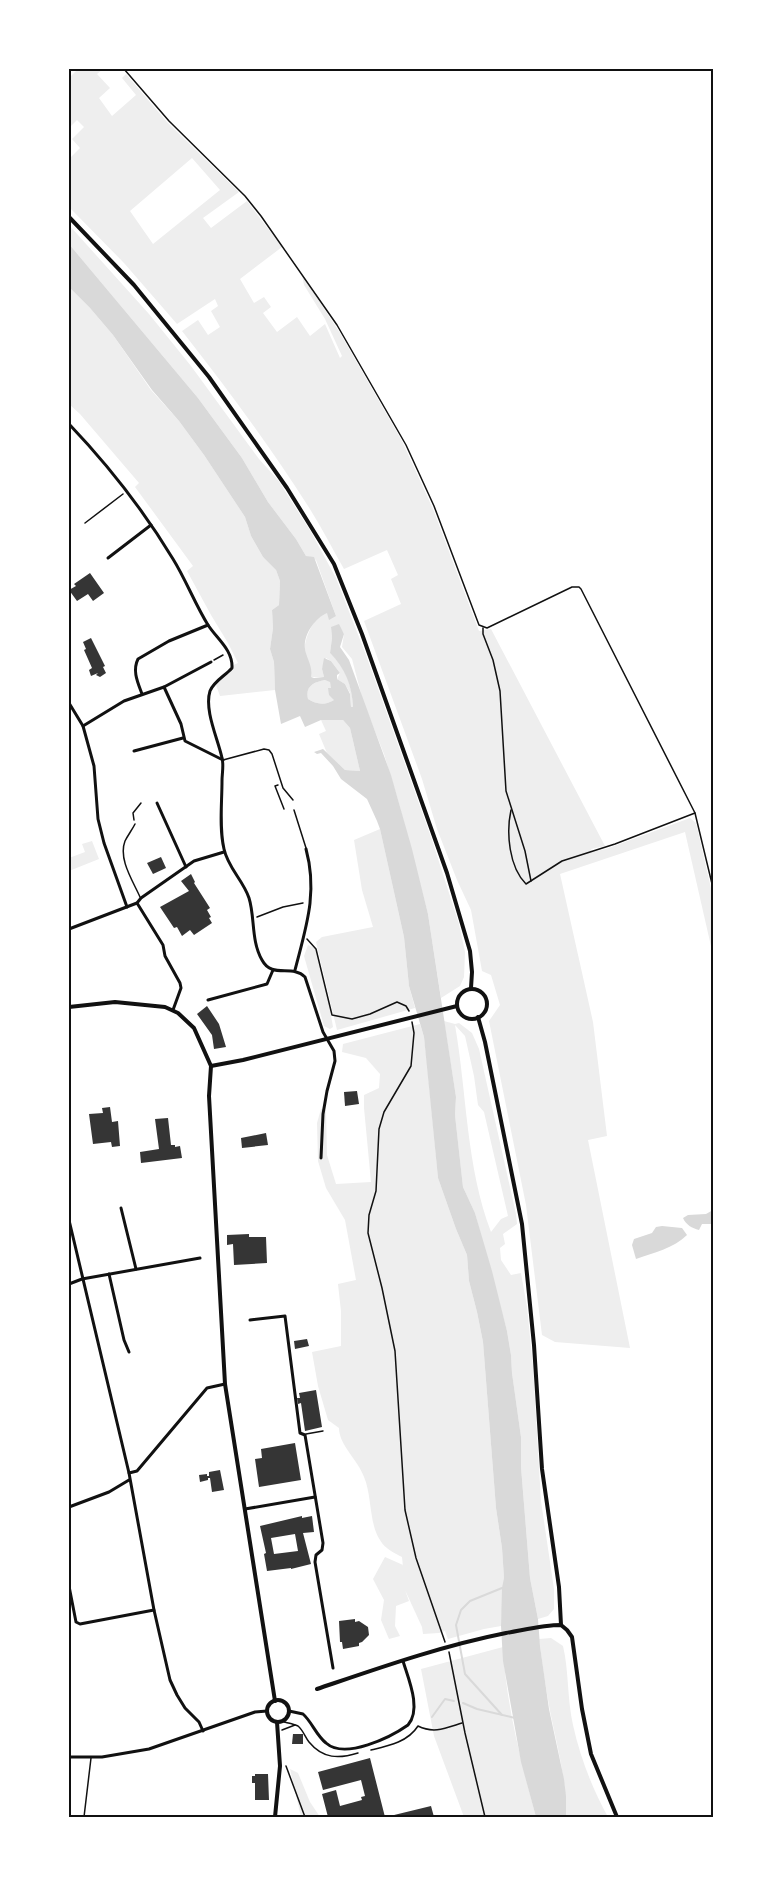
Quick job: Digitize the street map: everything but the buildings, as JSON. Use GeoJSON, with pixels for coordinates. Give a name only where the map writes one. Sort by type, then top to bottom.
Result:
{"type":"FeatureCollection","features":[{"type":"Feature","properties":{"kind":"main road"},"geometry":{"type":"LineString","coordinates":[[69,217],[134,285],[209,377],[287,488],[334,564],[363,634],[447,873],[470,951],[471,988]]}},
{"type":"Feature","properties":{"kind":"main road"},"geometry":{"type":"LineString","coordinates":[[471,988],[478,990],[486,998],[486,1009],[478,1017],[465,1017],[455,1007],[462,992],[471,988]]}},
{"type":"Feature","properties":{"kind":"main road"},"geometry":{"type":"LineString","coordinates":[[69,1006],[115,1002],[173,1010],[194,1028],[211,1066],[209,1096],[225,1384],[275,1701]]}},
{"type":"Feature","properties":{"kind":"main road"},"geometry":{"type":"LineString","coordinates":[[211,1066],[455,1007]]}},
{"type":"Feature","properties":{"kind":"main road"},"geometry":{"type":"LineString","coordinates":[[478,1017],[522,1224],[534,1345],[542,1469],[559,1587],[558,1625]]}},
{"type":"Feature","properties":{"kind":"main road"},"geometry":{"type":"LineString","coordinates":[[317,1689],[420,1655],[497,1635],[558,1625],[567,1630],[574,1645],[586,1732],[600,1778],[617,1817]]}},
{"type":"Feature","properties":{"kind":"main road"},"geometry":{"type":"LineString","coordinates":[[275,1817],[280,1766],[278,1731],[280,1722],[287,1717],[289,1711],[284,1703],[275,1701],[269,1705],[267,1711],[269,1718],[280,1722]]}},
{"type":"Feature","properties":{"kind":"street"},"geometry":{"type":"LineString","coordinates":[[69,423],[126,491],[151,525],[175,562],[208,625],[228,650],[232,661],[232,668],[216,681],[210,691],[209,702],[222,760],[224,852],[229,865],[247,892],[262,962],[279,972],[295,970],[300,972],[309,983],[326,1039],[334,1051],[335,1061],[323,1114],[321,1158]]}},
{"type":"Feature","properties":{"kind":"street"},"geometry":{"type":"LineString","coordinates":[[108,558],[151,525]]}},
{"type":"Feature","properties":{"kind":"street"},"geometry":{"type":"LineString","coordinates":[[142,694],[135,673],[135,664],[138,659],[169,641],[208,625]]}},
{"type":"Feature","properties":{"kind":"street"},"geometry":{"type":"LineString","coordinates":[[83,726],[108,709],[164,687],[211,662]]}},
{"type":"Feature","properties":{"kind":"street"},"geometry":{"type":"LineString","coordinates":[[164,687],[181,724],[185,741],[222,760]]}},
{"type":"Feature","properties":{"kind":"street"},"geometry":{"type":"LineString","coordinates":[[69,703],[83,726],[94,766],[99,819],[104,843],[127,908]]}},
{"type":"Feature","properties":{"kind":"street"},"geometry":{"type":"LineString","coordinates":[[134,751],[183,738]]}},
{"type":"Feature","properties":{"kind":"street"},"geometry":{"type":"LineString","coordinates":[[157,804],[187,868]]}},
{"type":"Feature","properties":{"kind":"street"},"geometry":{"type":"LineString","coordinates":[[295,970],[311,905],[312,874],[306,849]]}},
{"type":"Feature","properties":{"kind":"street"},"geometry":{"type":"LineString","coordinates":[[69,929],[127,908],[194,861],[224,852]]}},
{"type":"Feature","properties":{"kind":"street"},"geometry":{"type":"LineString","coordinates":[[137,903],[163,945],[165,956],[180,983],[181,988],[173,1010]]}},
{"type":"Feature","properties":{"kind":"street"},"geometry":{"type":"LineString","coordinates":[[208,1000],[267,984],[273,970]]}},
{"type":"Feature","properties":{"kind":"street"},"geometry":{"type":"LineString","coordinates":[[121,1208],[136,1269]]}},
{"type":"Feature","properties":{"kind":"street"},"geometry":{"type":"LineString","coordinates":[[69,1220],[129,1473],[154,1610],[170,1680],[185,1708],[199,1722],[203,1731]]}},
{"type":"Feature","properties":{"kind":"street"},"geometry":{"type":"LineString","coordinates":[[69,1284],[82,1279],[200,1258]]}},
{"type":"Feature","properties":{"kind":"street"},"geometry":{"type":"LineString","coordinates":[[109,1274],[124,1340],[129,1352]]}},
{"type":"Feature","properties":{"kind":"street"},"geometry":{"type":"LineString","coordinates":[[250,1320],[285,1316],[300,1433],[305,1435],[323,1543],[315,1562],[333,1668]]}},
{"type":"Feature","properties":{"kind":"street"},"geometry":{"type":"LineString","coordinates":[[129,1473],[137,1471],[207,1388],[225,1384]]}},
{"type":"Feature","properties":{"kind":"street"},"geometry":{"type":"LineString","coordinates":[[69,1507],[109,1492],[129,1480]]}},
{"type":"Feature","properties":{"kind":"street"},"geometry":{"type":"LineString","coordinates":[[245,1509],[315,1497]]}},
{"type":"Feature","properties":{"kind":"street"},"geometry":{"type":"LineString","coordinates":[[69,1586],[76,1622],[80,1624],[154,1610]]}},
{"type":"Feature","properties":{"kind":"street"},"geometry":{"type":"LineString","coordinates":[[289,1711],[303,1714],[326,1744],[334,1748],[349,1749],[381,1740],[408,1725],[414,1711],[403,1660]]}},
{"type":"Feature","properties":{"kind":"street"},"geometry":{"type":"LineString","coordinates":[[69,1757],[110,1756],[149,1749],[255,1712],[267,1711]]}},
{"type":"Feature","properties":{"kind":"lane"},"geometry":{"type":"LineString","coordinates":[[222,760],[264,749],[269,750],[284,788],[293,800]]}},
{"type":"Feature","properties":{"kind":"lane"},"geometry":{"type":"LineString","coordinates":[[294,810],[306,849]]}},
{"type":"Feature","properties":{"kind":"lane"},"geometry":{"type":"LineString","coordinates":[[135,824],[125,841],[123,854],[127,869],[141,898]]}},
{"type":"Feature","properties":{"kind":"lane"},"geometry":{"type":"LineString","coordinates":[[305,1435],[323,1431]]}},
{"type":"Feature","properties":{"kind":"lane"},"geometry":{"type":"LineString","coordinates":[[84,1817],[91,1757]]}},
{"type":"Feature","properties":{"kind":"path"},"geometry":{"type":"LineString","coordinates":[[124,69],[176,129],[244,196],[261,216],[337,325],[406,445],[434,506],[476,620],[483,628],[493,660],[500,692],[506,791],[525,851],[531,881]]}},
{"type":"Feature","properties":{"kind":"path"},"geometry":{"type":"LineString","coordinates":[[85,523],[126,491]]}},
{"type":"Feature","properties":{"kind":"path"},"geometry":{"type":"LineString","coordinates":[[483,628],[572,587],[579,587],[695,813],[713,888]]}},
{"type":"Feature","properties":{"kind":"path"},"geometry":{"type":"LineString","coordinates":[[211,662],[228,650]]}},
{"type":"Feature","properties":{"kind":"path"},"geometry":{"type":"LineString","coordinates":[[275,786],[284,809]]}},
{"type":"Feature","properties":{"kind":"path"},"geometry":{"type":"LineString","coordinates":[[135,824],[133,813],[141,803]]}},
{"type":"Feature","properties":{"kind":"path"},"geometry":{"type":"LineString","coordinates":[[511,810],[508,824],[512,854],[520,878],[526,884],[562,861],[615,844],[695,813]]}},
{"type":"Feature","properties":{"kind":"path"},"geometry":{"type":"LineString","coordinates":[[253,919],[283,907],[303,903],[311,905]]}},
{"type":"Feature","properties":{"kind":"path"},"geometry":{"type":"LineString","coordinates":[[304,937],[316,949],[332,1015],[352,1019],[397,1002],[405,1006],[409,1012]]}},
{"type":"Feature","properties":{"kind":"path"},"geometry":{"type":"LineString","coordinates":[[412,1022],[414,1033],[411,1066],[384,1112],[379,1129],[376,1191],[369,1215],[368,1233],[395,1351],[404,1500],[409,1533],[446,1644]]}},
{"type":"Feature","properties":{"kind":"path"},"geometry":{"type":"LineString","coordinates":[[448,1652],[485,1817]]}},
{"type":"Feature","properties":{"kind":"path"},"geometry":{"type":"LineString","coordinates":[[280,1722],[296,1725],[315,1748]]}},
{"type":"Feature","properties":{"kind":"path"},"geometry":{"type":"LineString","coordinates":[[418,1726],[427,1731],[434,1731],[463,1723]]}},
{"type":"Feature","properties":{"kind":"path"},"geometry":{"type":"LineString","coordinates":[[278,1731],[296,1725]]}},
{"type":"Feature","properties":{"kind":"path"},"geometry":{"type":"LineString","coordinates":[[285,1765],[305,1817]]}},
{"type":"Feature","properties":{"kind":"shaded area"},"geometry":{"type":"Polygon","coordinates":[[[78,69],[103,69],[97,74],[110,88],[99,98],[112,116],[136,95],[122,78],[126,74],[167,122],[239,192],[203,218],[211,228],[247,201],[282,247],[240,279],[254,303],[264,297],[271,307],[263,313],[277,332],[297,317],[310,336],[325,324],[340,358],[342,356],[325,319],[304,285],[302,275],[340,333],[402,441],[433,509],[479,631],[491,629],[605,846],[591,849],[592,852],[690,818],[696,823],[713,897],[713,955],[685,832],[560,874],[593,1022],[607,1136],[588,1140],[630,1348],[555,1342],[542,1335],[526,1205],[489,1021],[500,1005],[491,975],[482,971],[471,910],[437,829],[422,779],[364,621],[401,604],[391,579],[398,575],[387,550],[344,569],[313,514],[278,461],[182,331],[198,320],[208,335],[220,327],[211,311],[218,306],[215,299],[177,324],[124,263],[69,207],[69,159],[80,148],[72,139],[84,127],[77,120],[69,128],[69,78],[78,69]],[[192,158],[130,211],[153,244],[220,190],[192,158]]]}},
{"type":"Feature","properties":{"kind":"shaded area"},"geometry":{"type":"Polygon","coordinates":[[[69,225],[149,314],[191,366],[259,459],[278,480],[311,532],[336,578],[432,840],[459,924],[465,952],[464,977],[460,986],[441,998],[428,914],[398,800],[384,754],[363,701],[352,659],[342,647],[344,634],[341,629],[331,627],[330,653],[347,677],[353,707],[351,707],[350,693],[345,684],[337,679],[340,673],[331,661],[326,658],[322,669],[324,677],[311,677],[305,649],[308,633],[322,614],[336,616],[316,560],[306,556],[268,502],[242,458],[198,398],[69,244],[69,225]]]}},
{"type":"Feature","properties":{"kind":"shaded area"},"geometry":{"type":"Polygon","coordinates":[[[69,244],[198,398],[242,458],[268,502],[306,556],[314,557],[336,616],[329,620],[327,613],[323,615],[308,633],[305,649],[311,666],[311,677],[324,677],[322,669],[324,658],[331,661],[340,673],[337,679],[345,684],[350,694],[351,707],[353,707],[347,677],[330,653],[331,627],[339,624],[344,634],[340,647],[349,660],[391,775],[428,914],[456,1097],[455,1115],[463,1187],[475,1213],[507,1331],[521,1437],[521,1467],[530,1578],[538,1619],[549,1709],[564,1779],[566,1817],[536,1817],[521,1762],[503,1661],[501,1626],[504,1578],[483,1342],[469,1281],[467,1255],[438,1178],[424,1037],[409,986],[404,937],[380,829],[367,799],[341,779],[321,753],[314,752],[323,749],[345,770],[360,771],[350,728],[343,720],[321,720],[305,727],[300,716],[281,724],[275,690],[274,662],[270,649],[273,628],[272,610],[279,605],[280,581],[276,570],[263,557],[251,536],[245,517],[204,455],[152,390],[113,335],[69,287],[69,244]],[[325,680],[311,685],[307,695],[308,699],[321,704],[334,700],[329,695],[330,682],[325,680]]]}},
{"type":"Feature","properties":{"kind":"shaded area"},"geometry":{"type":"Polygon","coordinates":[[[69,287],[113,335],[151,390],[179,421],[204,455],[245,517],[251,536],[263,557],[276,570],[280,581],[279,605],[272,610],[273,628],[270,649],[274,662],[275,690],[220,696],[216,685],[231,666],[238,663],[187,571],[193,566],[135,487],[139,483],[69,404],[69,287]]]}},
{"type":"Feature","properties":{"kind":"shaded area"},"geometry":{"type":"Polygon","coordinates":[[[325,680],[330,681],[334,700],[321,704],[308,699],[307,695],[311,685],[325,680]]]}},
{"type":"Feature","properties":{"kind":"shaded area"},"geometry":{"type":"Polygon","coordinates":[[[321,720],[343,720],[350,728],[360,771],[345,770],[327,753],[319,734],[326,731],[321,720]]]}},
{"type":"Feature","properties":{"kind":"shaded area"},"geometry":{"type":"Polygon","coordinates":[[[380,829],[404,937],[409,986],[415,1008],[337,1030],[316,942],[322,937],[373,927],[362,890],[354,840],[380,829]]]}},
{"type":"Feature","properties":{"kind":"shaded area"},"geometry":{"type":"Polygon","coordinates":[[[92,841],[99,859],[69,871],[69,858],[85,852],[82,844],[92,841]]]}},
{"type":"Feature","properties":{"kind":"shaded area"},"geometry":{"type":"Polygon","coordinates":[[[308,945],[315,948],[329,1004],[333,1027],[330,1029],[324,1026],[304,956],[308,945]]]}},
{"type":"Feature","properties":{"kind":"shaded area"},"geometry":{"type":"Polygon","coordinates":[[[444,1021],[459,1023],[472,1033],[479,1049],[516,1214],[517,1224],[503,1234],[505,1244],[500,1248],[501,1260],[511,1275],[521,1273],[527,1307],[541,1501],[554,1589],[554,1609],[548,1616],[538,1619],[530,1578],[521,1467],[521,1437],[511,1355],[507,1331],[475,1213],[463,1187],[455,1115],[456,1097],[444,1021]],[[455,1025],[472,1156],[491,1232],[501,1219],[508,1216],[484,1112],[478,1105],[465,1036],[455,1025]]]}},
{"type":"Feature","properties":{"kind":"shaded area"},"geometry":{"type":"Polygon","coordinates":[[[420,1024],[424,1037],[438,1178],[467,1255],[469,1281],[483,1342],[504,1578],[501,1626],[448,1639],[445,1631],[423,1634],[405,1590],[409,1601],[396,1606],[395,1626],[400,1636],[389,1639],[381,1620],[384,1600],[373,1579],[385,1557],[403,1565],[402,1557],[384,1545],[376,1533],[367,1484],[342,1440],[339,1428],[328,1420],[318,1386],[312,1352],[341,1346],[338,1284],[356,1280],[345,1220],[326,1188],[318,1161],[317,1123],[321,1109],[326,1110],[327,1155],[336,1184],[371,1182],[364,1095],[379,1088],[380,1074],[366,1058],[342,1052],[343,1044],[420,1024]]]}},
{"type":"Feature","properties":{"kind":"shaded area"},"geometry":{"type":"Polygon","coordinates":[[[713,1210],[713,1224],[702,1224],[699,1230],[686,1223],[683,1218],[688,1215],[706,1214],[713,1210]]]}},
{"type":"Feature","properties":{"kind":"shaded area"},"geometry":{"type":"Polygon","coordinates":[[[656,1227],[682,1228],[687,1235],[670,1247],[636,1259],[632,1245],[634,1239],[652,1233],[656,1227]]]}},
{"type":"Feature","properties":{"kind":"shaded area"},"geometry":{"type":"Polygon","coordinates":[[[551,1638],[563,1646],[571,1715],[579,1749],[608,1817],[566,1817],[563,1777],[539,1639],[551,1638]]]}},
{"type":"Feature","properties":{"kind":"shaded area"},"geometry":{"type":"Polygon","coordinates":[[[503,1647],[511,1712],[536,1817],[464,1817],[434,1736],[421,1669],[503,1647]]]}},
{"type":"Feature","properties":{"kind":"shaded area"},"geometry":{"type":"Polygon","coordinates":[[[290,1769],[298,1773],[310,1802],[320,1817],[301,1817],[290,1769]]]}},
{"type":"Feature","properties":{"kind":"waterway"},"geometry":{"type":"LineString","coordinates":[[502,1588],[470,1601],[461,1610],[456,1625],[465,1674],[502,1715]]}},
{"type":"Feature","properties":{"kind":"waterway"},"geometry":{"type":"LineString","coordinates":[[432,1717],[445,1699],[454,1701]]}},
{"type":"Feature","properties":{"kind":"waterway"},"geometry":{"type":"LineString","coordinates":[[463,1703],[477,1709],[515,1718]]}}]}
